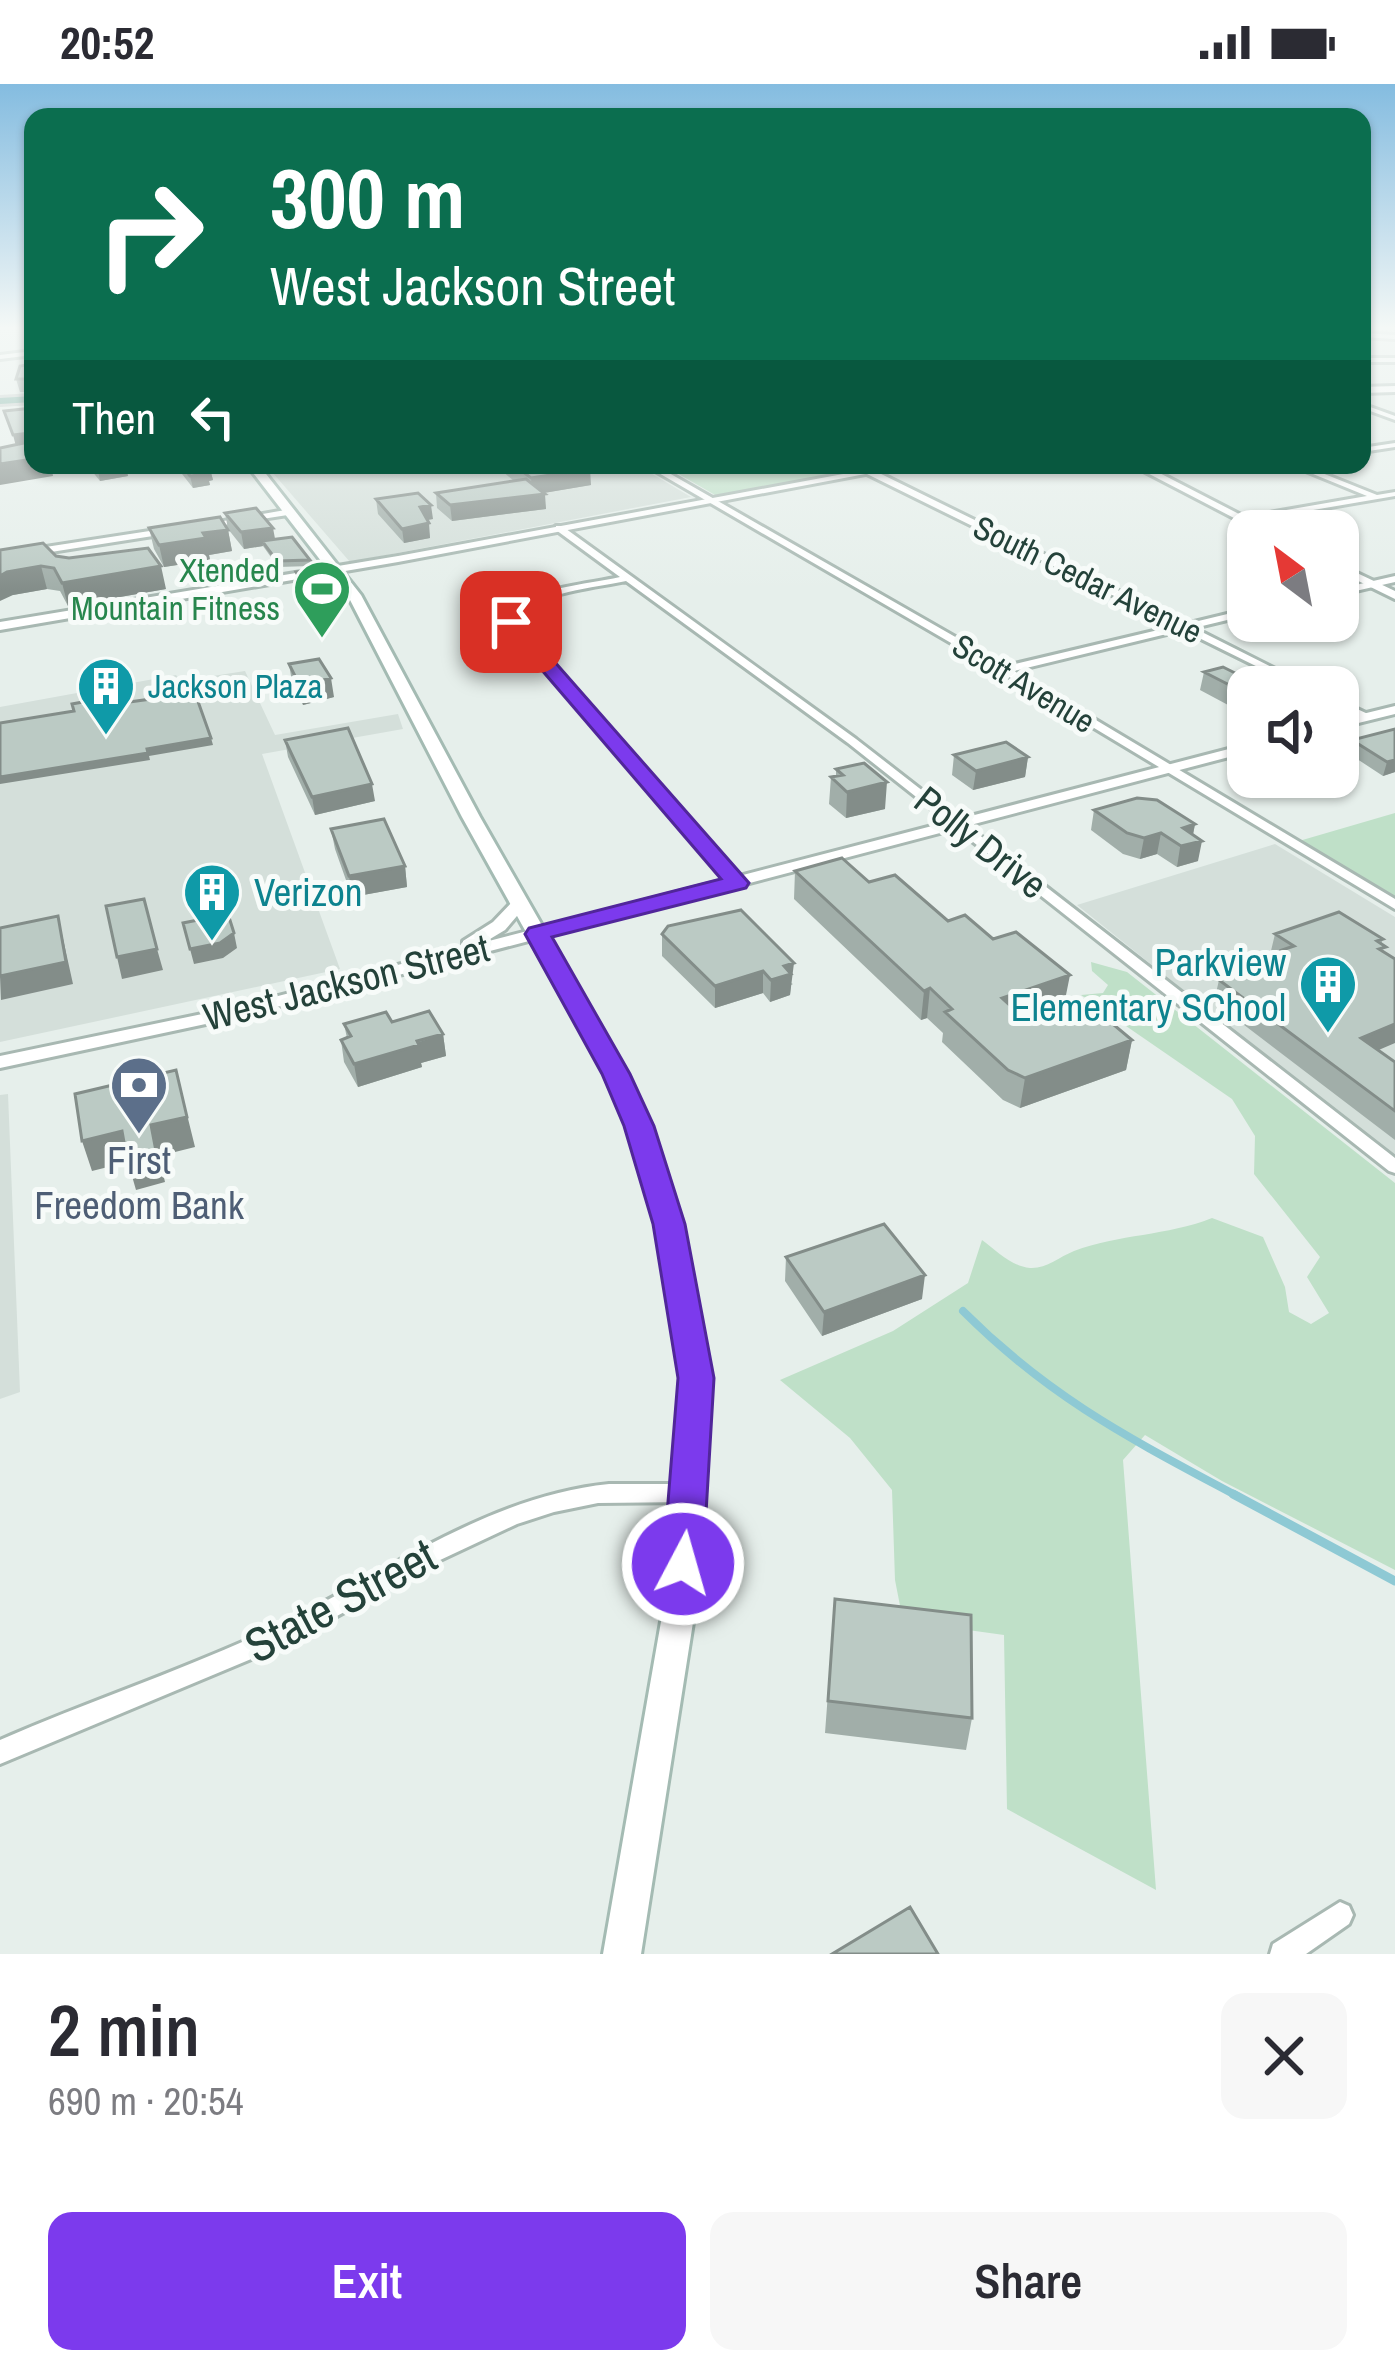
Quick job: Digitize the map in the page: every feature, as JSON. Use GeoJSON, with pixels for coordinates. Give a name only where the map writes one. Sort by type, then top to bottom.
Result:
{"type":"FeatureCollection","features":[{"type":"Feature","properties":{"kind":"main road"},"geometry":{"type":"LineString","coordinates":[[260,474],[338,569],[616,1074],[639,1126],[669,1224],[696,1378],[690,1493],[680,1600],[622,1954]]}},
{"type":"Feature","properties":{"kind":"street","name":"Scott Avenue"},"geometry":{"type":"LineString","coordinates":[[666,474],[1005,670],[1395,905]]}},
{"type":"Feature","properties":{"kind":"street"},"geometry":{"type":"LineString","coordinates":[[0,626],[859,474]]}},
{"type":"Feature","properties":{"kind":"street","name":"South Cedar Avenue"},"geometry":{"type":"LineString","coordinates":[[874,474],[1263,666]]}},
{"type":"Feature","properties":{"kind":"street"},"geometry":{"type":"LineString","coordinates":[[1155,474],[1227,510]]}},
{"type":"Feature","properties":{"kind":"street"},"geometry":{"type":"LineString","coordinates":[[1318,474],[1376,497]]}},
{"type":"Feature","properties":{"kind":"street"},"geometry":{"type":"LineString","coordinates":[[1303,510],[1395,494]]}},
{"type":"Feature","properties":{"kind":"street"},"geometry":{"type":"LineString","coordinates":[[0,557],[291,512]]}},
{"type":"Feature","properties":{"kind":"street","name":"Polly Drive"},"geometry":{"type":"LineString","coordinates":[[559,528],[852,741],[1395,1167]]}},
{"type":"Feature","properties":{"kind":"street"},"geometry":{"type":"LineString","coordinates":[[628,578],[532,601],[511,614],[511,622],[737,883]]}},
{"type":"Feature","properties":{"kind":"street"},"geometry":{"type":"LineString","coordinates":[[1359,578],[1395,596]]}},
{"type":"Feature","properties":{"kind":"street"},"geometry":{"type":"LineString","coordinates":[[1359,587],[1395,579]]}},
{"type":"Feature","properties":{"kind":"street"},"geometry":{"type":"LineString","coordinates":[[1005,670],[1227,617]]}},
{"type":"Feature","properties":{"kind":"street"},"geometry":{"type":"LineString","coordinates":[[1359,719],[1395,710]]}},
{"type":"Feature","properties":{"kind":"street"},"geometry":{"type":"LineString","coordinates":[[1359,714],[1366,717]]}},
{"type":"Feature","properties":{"kind":"street","name":"West Jackson Street"},"geometry":{"type":"LineString","coordinates":[[0,1062],[220,1016],[1227,754]]}},
{"type":"Feature","properties":{"kind":"street"},"geometry":{"type":"LineString","coordinates":[[433,961],[482,938],[520,903]]}},
{"type":"Feature","properties":{"kind":"street","name":"State Street"},"geometry":{"type":"LineString","coordinates":[[0,1752],[204,1671],[383,1583],[456,1539],[533,1509],[601,1494],[690,1493]]}},
{"type":"Feature","properties":{"kind":"street"},"geometry":{"type":"LineString","coordinates":[[1283,1954],[1340,1915]]}},
{"type":"Feature","properties":{"kind":"shaded area"},"geometry":{"type":"Polygon","coordinates":[[[274,474],[652,474],[691,497],[350,562],[274,474]]]}},
{"type":"Feature","properties":{"kind":"shaded area"},"geometry":{"type":"Polygon","coordinates":[[[245,671],[275,735],[398,714],[403,729],[262,754],[340,969],[0,1042],[0,707],[176,675],[181,681],[245,671]]]}},
{"type":"Feature","properties":{"kind":"shaded area"},"geometry":{"type":"Polygon","coordinates":[[[1275,844],[1395,917],[1395,1160],[1077,905],[1275,844]]]}},
{"type":"Feature","properties":{"kind":"shaded area"},"geometry":{"type":"Polygon","coordinates":[[[8,1094],[20,1392],[0,1399],[0,1095],[8,1094]]]}},
{"type":"Feature","properties":{"kind":"green space"},"geometry":{"type":"Polygon","coordinates":[[[679,474],[839,474],[715,495],[679,474]]]}},
{"type":"Feature","properties":{"kind":"green space"},"geometry":{"type":"Polygon","coordinates":[[[1395,813],[1395,897],[1299,841],[1395,813]]]}},
{"type":"Feature","properties":{"kind":"green space"},"geometry":{"type":"Polygon","coordinates":[[[1091,962],[1127,972],[1395,1183],[1395,1570],[1222,1481],[1145,1435],[1123,1460],[1156,1890],[1007,1809],[1004,1635],[903,1621],[895,1580],[892,1490],[850,1438],[780,1380],[893,1331],[968,1283],[982,1240],[1010,1261],[1036,1268],[1091,1245],[1212,1218],[1263,1237],[1285,1287],[1289,1312],[1311,1324],[1329,1313],[1307,1277],[1320,1257],[1254,1174],[1255,1136],[1232,1099],[1081,995],[1103,993],[1108,985],[1092,971],[1091,962]]]}},
{"type":"Feature","properties":{"kind":"building"},"geometry":{"type":"Polygon","coordinates":[[[6,416],[24,416],[24,434],[13,435],[6,416]]]}},
{"type":"Feature","properties":{"kind":"building"},"geometry":{"type":"Polygon","coordinates":[[[24,443],[24,460],[0,464],[0,448],[24,443]]]}},
{"type":"Feature","properties":{"kind":"building"},"geometry":{"type":"Polygon","coordinates":[[[526,479],[545,494],[450,505],[436,493],[526,479]]]}},
{"type":"Feature","properties":{"kind":"building"},"geometry":{"type":"Polygon","coordinates":[[[418,493],[431,505],[420,507],[429,523],[402,529],[376,499],[418,493]]]}},
{"type":"Feature","properties":{"kind":"building"},"geometry":{"type":"Polygon","coordinates":[[[256,508],[273,528],[241,532],[225,513],[256,508]]]}},
{"type":"Feature","properties":{"kind":"building"},"geometry":{"type":"Polygon","coordinates":[[[220,517],[228,530],[203,533],[206,538],[159,545],[149,528],[220,517]]]}},
{"type":"Feature","properties":{"kind":"building"},"geometry":{"type":"Polygon","coordinates":[[[292,537],[310,560],[277,561],[262,541],[292,537]]]}},
{"type":"Feature","properties":{"kind":"building"},"geometry":{"type":"Polygon","coordinates":[[[43,543],[56,556],[69,558],[148,548],[161,566],[62,583],[54,568],[41,566],[0,576],[0,550],[43,543]]]}},
{"type":"Feature","properties":{"kind":"building"},"geometry":{"type":"Polygon","coordinates":[[[319,569],[322,573],[299,577],[296,572],[319,569]]]}},
{"type":"Feature","properties":{"kind":"building"},"geometry":{"type":"Polygon","coordinates":[[[319,659],[331,678],[300,686],[289,664],[319,659]]]}},
{"type":"Feature","properties":{"kind":"building"},"geometry":{"type":"Polygon","coordinates":[[[1227,669],[1227,684],[1204,672],[1227,669]]]}},
{"type":"Feature","properties":{"kind":"building","name":"Jackson Plaza"},"geometry":{"type":"Polygon","coordinates":[[[195,693],[211,738],[0,777],[0,723],[74,711],[72,704],[99,699],[100,706],[195,693]]]}},
{"type":"Feature","properties":{"kind":"building"},"geometry":{"type":"Polygon","coordinates":[[[348,728],[372,784],[312,797],[285,740],[348,728]]]}},
{"type":"Feature","properties":{"kind":"building"},"geometry":{"type":"Polygon","coordinates":[[[1395,729],[1395,760],[1387,762],[1359,744],[1359,738],[1395,729]]]}},
{"type":"Feature","properties":{"kind":"building"},"geometry":{"type":"Polygon","coordinates":[[[1006,742],[1028,757],[976,771],[954,755],[1006,742]]]}},
{"type":"Feature","properties":{"kind":"building"},"geometry":{"type":"Polygon","coordinates":[[[864,763],[887,782],[847,792],[831,777],[843,775],[836,769],[864,763]]]}},
{"type":"Feature","properties":{"kind":"building"},"geometry":{"type":"Polygon","coordinates":[[[1137,798],[1157,800],[1195,824],[1183,828],[1202,841],[1181,846],[1161,833],[1144,838],[1127,833],[1094,810],[1137,798]]]}},
{"type":"Feature","properties":{"kind":"building"},"geometry":{"type":"Polygon","coordinates":[[[384,819],[405,866],[349,876],[331,829],[384,819]]]}},
{"type":"Feature","properties":{"kind":"building"},"geometry":{"type":"Polygon","coordinates":[[[842,858],[869,882],[895,875],[948,921],[965,915],[993,939],[1016,932],[1070,975],[1002,998],[1026,1020],[1084,1000],[1132,1040],[1025,1078],[1008,1070],[945,1012],[952,1009],[930,988],[924,991],[795,871],[842,858]]]}},
{"type":"Feature","properties":{"kind":"building"},"geometry":{"type":"Polygon","coordinates":[[[144,899],[157,949],[117,957],[106,906],[144,899]]]}},
{"type":"Feature","properties":{"kind":"building"},"geometry":{"type":"Polygon","coordinates":[[[741,910],[794,963],[784,966],[791,974],[771,980],[763,971],[715,986],[662,934],[668,926],[741,910]]]}},
{"type":"Feature","properties":{"kind":"building","name":"Parkview Elementary SChool"},"geometry":{"type":"Polygon","coordinates":[[[1339,912],[1383,939],[1377,941],[1386,947],[1379,949],[1395,959],[1395,1024],[1361,1038],[1395,1062],[1395,1111],[1219,980],[1287,954],[1282,950],[1294,946],[1275,934],[1339,912]]]}},
{"type":"Feature","properties":{"kind":"building"},"geometry":{"type":"Polygon","coordinates":[[[228,914],[234,933],[220,943],[190,949],[183,923],[228,914]]]}},
{"type":"Feature","properties":{"kind":"building"},"geometry":{"type":"Polygon","coordinates":[[[58,916],[66,962],[0,976],[0,928],[58,916]]]}},
{"type":"Feature","properties":{"kind":"building"},"geometry":{"type":"Polygon","coordinates":[[[429,1011],[443,1034],[417,1041],[419,1045],[354,1064],[341,1040],[351,1036],[344,1024],[386,1012],[392,1022],[429,1011]]]}},
{"type":"Feature","properties":{"kind":"building"},"geometry":{"type":"Polygon","coordinates":[[[176,1070],[187,1117],[151,1125],[156,1151],[127,1159],[122,1131],[82,1141],[75,1094],[176,1070]]]}},
{"type":"Feature","properties":{"kind":"building"},"geometry":{"type":"Polygon","coordinates":[[[884,1224],[925,1275],[824,1312],[786,1257],[884,1224]]]}},
{"type":"Feature","properties":{"kind":"building"},"geometry":{"type":"Polygon","coordinates":[[[835,1599],[971,1615],[972,1718],[828,1701],[835,1599]]]}},
{"type":"Feature","properties":{"kind":"building"},"geometry":{"type":"Polygon","coordinates":[[[910,1907],[938,1954],[832,1954],[910,1907]]]}},
{"type":"Feature","properties":{"kind":"waterway"},"geometry":{"type":"LineString","coordinates":[[963,1311],[1061,1393],[1127,1436],[1239,1497]]}},
{"type":"Feature","properties":{"kind":"waterway"},"geometry":{"type":"LineString","coordinates":[[1233,1494],[1395,1581]]}},
{"type":"Feature","properties":{"kind":"place","name":"Xtended Mountain Fitness"},"geometry":{"type":"Point","coordinates":[322,640]}},
{"type":"Feature","properties":{"kind":"place","name":"Jackson Plaza"},"geometry":{"type":"Point","coordinates":[106,737]}},
{"type":"Feature","properties":{"kind":"place","name":"Verizon"},"geometry":{"type":"Point","coordinates":[212,943]}},
{"type":"Feature","properties":{"kind":"place","name":"Parkview Elementary SChool"},"geometry":{"type":"Point","coordinates":[1328,1035]}},
{"type":"Feature","properties":{"kind":"place","name":"First Freedom Bank"},"geometry":{"type":"Point","coordinates":[139,1136]}},
{"type":"Feature","properties":{"kind":"route"},"geometry":{"type":"LineString","coordinates":[[511,622],[737,883],[538,934],[616,1074],[639,1126],[669,1224],[696,1378],[683,1564]]}}]}
